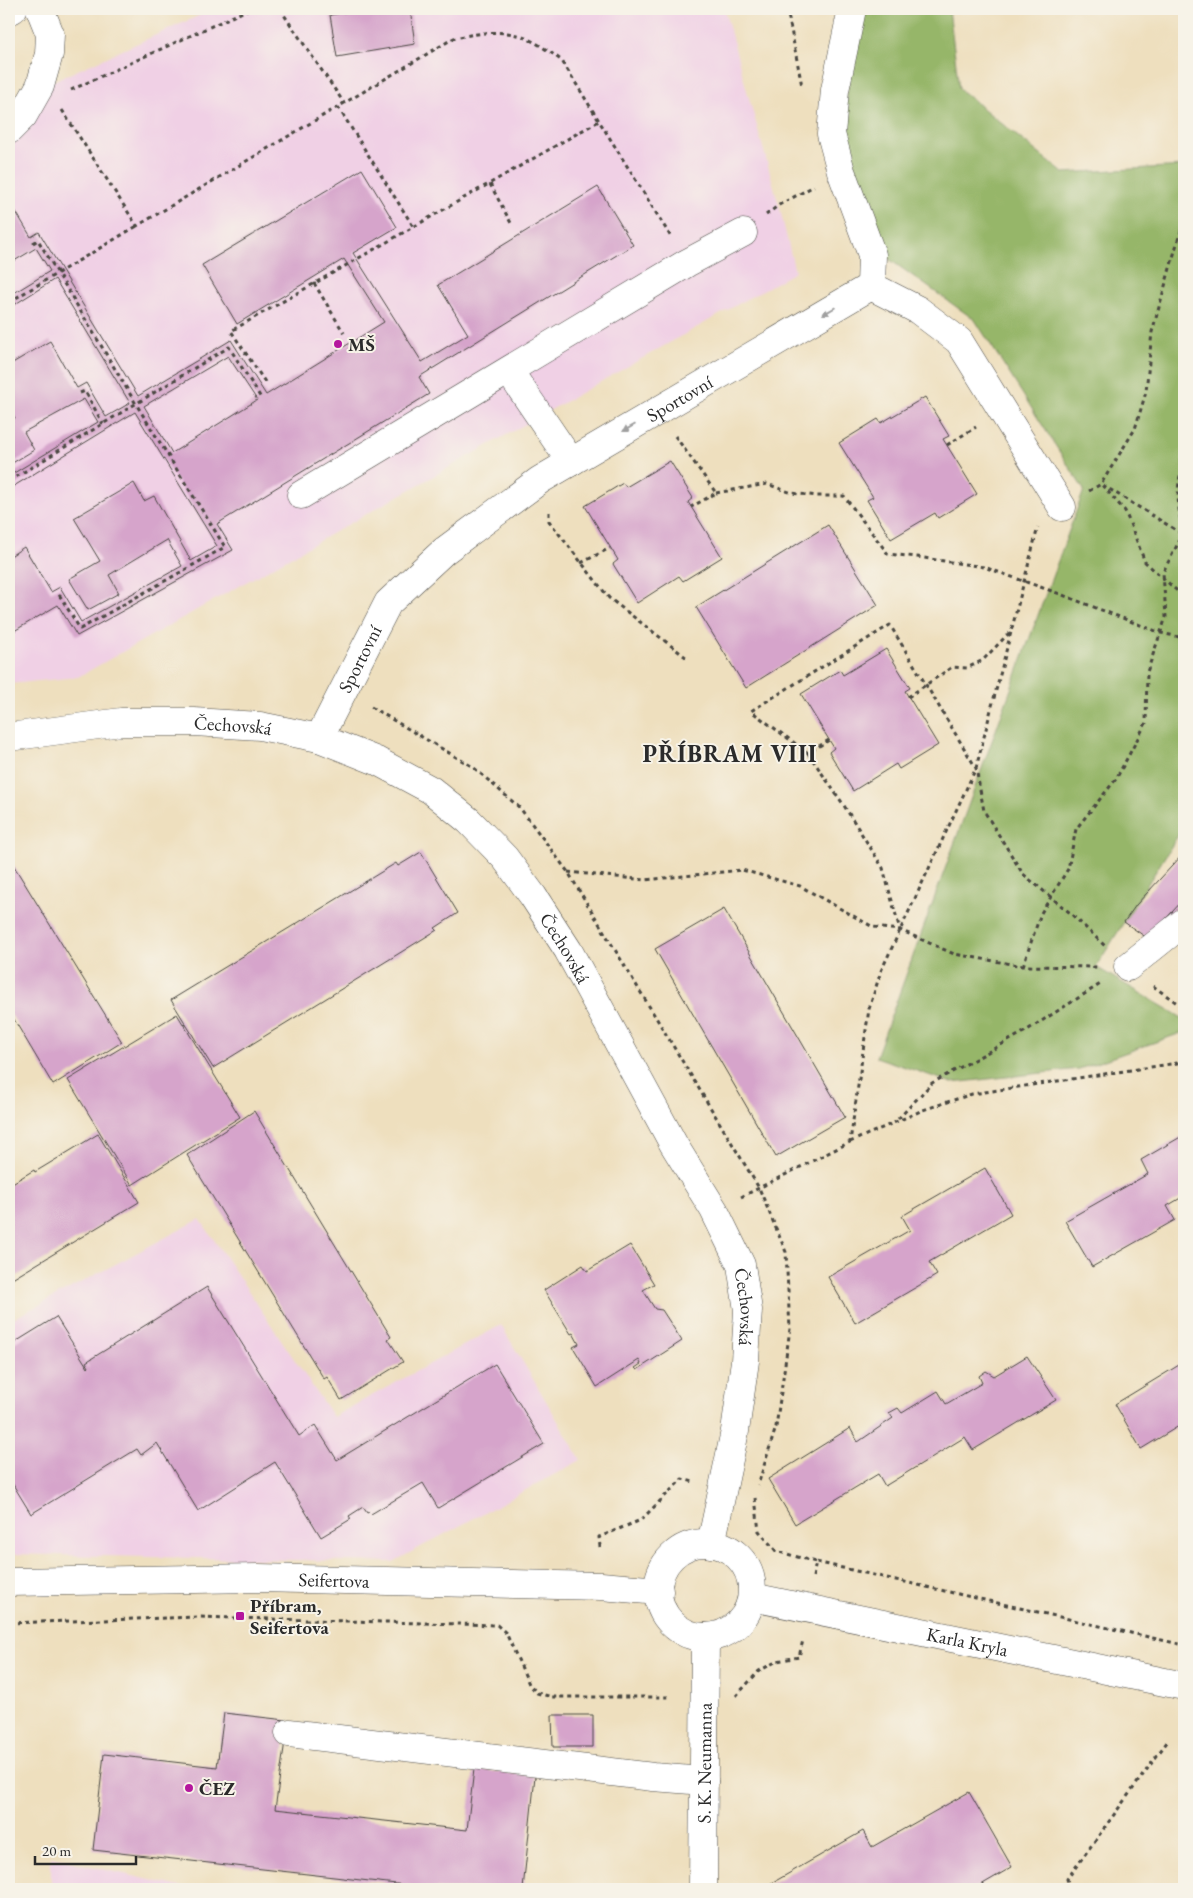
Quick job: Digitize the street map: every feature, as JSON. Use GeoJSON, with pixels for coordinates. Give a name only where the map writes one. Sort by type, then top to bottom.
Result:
{"type":"FeatureCollection","features":[{"type":"Feature","properties":{"kind":"street"},"geometry":{"type":"LineString","coordinates":[[9,11],[13,9]]}},
{"type":"Feature","properties":{"kind":"street"},"geometry":{"type":"LineString","coordinates":[[9,130],[23,116],[40,86],[49,54],[50,34],[40,9]]}},
{"type":"Feature","properties":{"kind":"street"},"geometry":{"type":"LineString","coordinates":[[852,9],[835,90],[831,134],[841,171],[872,255],[871,286],[918,310],[959,341],[1062,507]]}},
{"type":"Feature","properties":{"kind":"street"},"geometry":{"type":"LineString","coordinates":[[301,495],[687,263],[743,233]]}},
{"type":"Feature","properties":{"kind":"street","name":"Sportovní"},"geometry":{"type":"LineString","coordinates":[[319,738],[388,603],[444,551],[540,480],[871,286]]}},
{"type":"Feature","properties":{"kind":"street"},"geometry":{"type":"LineString","coordinates":[[508,371],[571,462]]}},
{"type":"Feature","properties":{"kind":"street","name":"Čechovská"},"geometry":{"type":"LineString","coordinates":[[9,737],[121,722],[194,722],[260,726],[319,738],[377,761],[430,790],[469,822],[504,858],[533,896],[568,950],[674,1145],[714,1210],[741,1265],[748,1310],[745,1360],[735,1431],[711,1544]]}},
{"type":"Feature","properties":{"kind":"street"},"geometry":{"type":"LineString","coordinates":[[1128,967],[1184,922]]}},
{"type":"Feature","properties":{"kind":"street"},"geometry":{"type":"LineString","coordinates":[[711,1544],[729,1550],[744,1564],[751,1582],[752,1597],[749,1608],[736,1626],[717,1636],[705,1637],[691,1635],[674,1625],[663,1610],[659,1591],[662,1572],[674,1556],[691,1546],[711,1544]]}},
{"type":"Feature","properties":{"kind":"street","name":"Seifertova"},"geometry":{"type":"LineString","coordinates":[[9,1582],[258,1578],[601,1586],[659,1591]]}},
{"type":"Feature","properties":{"kind":"street","name":"Karla Kryla"},"geometry":{"type":"LineString","coordinates":[[752,1597],[1184,1686]]}},
{"type":"Feature","properties":{"kind":"street","name":"S. K. Neumanna"},"geometry":{"type":"LineString","coordinates":[[703,1889],[705,1637]]}},
{"type":"Feature","properties":{"kind":"street"},"geometry":{"type":"LineString","coordinates":[[288,1733],[626,1774],[704,1780]]}},
{"type":"Feature","properties":{"kind":"path"},"geometry":{"type":"LineString","coordinates":[[63,94],[249,9]]}},
{"type":"Feature","properties":{"kind":"path"},"geometry":{"type":"LineString","coordinates":[[280,9],[344,103]]}},
{"type":"Feature","properties":{"kind":"path"},"geometry":{"type":"LineString","coordinates":[[786,9],[798,61]]}},
{"type":"Feature","properties":{"kind":"path"},"geometry":{"type":"LineString","coordinates":[[9,302],[454,38],[485,32],[516,34],[541,45],[562,61],[687,263]]}},
{"type":"Feature","properties":{"kind":"path"},"geometry":{"type":"LineString","coordinates":[[59,106],[137,226]]}},
{"type":"Feature","properties":{"kind":"path"},"geometry":{"type":"LineString","coordinates":[[338,107],[413,226]]}},
{"type":"Feature","properties":{"kind":"path"},"geometry":{"type":"LineString","coordinates":[[265,382],[230,332],[599,121]]}},
{"type":"Feature","properties":{"kind":"path"},"geometry":{"type":"LineString","coordinates":[[743,233],[779,205],[841,171]]}},
{"type":"Feature","properties":{"kind":"path"},"geometry":{"type":"LineString","coordinates":[[490,184],[511,223]]}},
{"type":"Feature","properties":{"kind":"path"},"geometry":{"type":"LineString","coordinates":[[1062,507],[1101,484],[1134,429],[1146,392],[1152,332],[1184,222]]}},
{"type":"Feature","properties":{"kind":"path"},"geometry":{"type":"LineString","coordinates":[[33,242],[38,240],[136,404],[225,547],[80,629],[60,596],[54,598]]}},
{"type":"Feature","properties":{"kind":"path"},"geometry":{"type":"LineString","coordinates":[[314,283],[344,333]]}},
{"type":"Feature","properties":{"kind":"path"},"geometry":{"type":"LineString","coordinates":[[9,480],[230,347],[261,398]]}},
{"type":"Feature","properties":{"kind":"path"},"geometry":{"type":"LineString","coordinates":[[80,393],[85,391],[103,424]]}},
{"type":"Feature","properties":{"kind":"path"},"geometry":{"type":"LineString","coordinates":[[947,445],[978,426],[973,418]]}},
{"type":"Feature","properties":{"kind":"path"},"geometry":{"type":"LineString","coordinates":[[673,433],[716,493]]}},
{"type":"Feature","properties":{"kind":"path"},"geometry":{"type":"LineString","coordinates":[[1023,966],[1041,914],[1068,869],[1076,828],[1116,779],[1146,723],[1147,672],[1166,618],[1163,572],[1184,534],[1178,509],[1180,473],[1184,465]]}},
{"type":"Feature","properties":{"kind":"path"},"geometry":{"type":"LineString","coordinates":[[691,507],[716,493],[767,484],[792,493],[817,496],[844,496],[888,554],[984,567],[1161,633],[1184,638]]}},
{"type":"Feature","properties":{"kind":"path"},"geometry":{"type":"LineString","coordinates":[[1101,484],[1184,534]]}},
{"type":"Feature","properties":{"kind":"path"},"geometry":{"type":"LineString","coordinates":[[1101,484],[1125,511],[1145,562],[1184,597]]}},
{"type":"Feature","properties":{"kind":"path"},"geometry":{"type":"LineString","coordinates":[[549,512],[549,521],[609,598],[687,658]]}},
{"type":"Feature","properties":{"kind":"path"},"geometry":{"type":"LineString","coordinates":[[850,1142],[869,1009],[882,971],[900,930],[976,768],[1039,522]]}},
{"type":"Feature","properties":{"kind":"path"},"geometry":{"type":"LineString","coordinates":[[581,563],[610,548]]}},
{"type":"Feature","properties":{"kind":"path"},"geometry":{"type":"LineString","coordinates":[[900,930],[883,868],[843,804],[808,753],[751,711],[890,625],[976,768],[984,811],[1023,874],[1128,967],[1184,1008]]}},
{"type":"Feature","properties":{"kind":"path"},"geometry":{"type":"LineString","coordinates":[[908,697],[952,667],[967,668],[983,660],[1011,631]]}},
{"type":"Feature","properties":{"kind":"path"},"geometry":{"type":"LineString","coordinates":[[808,753],[829,740]]}},
{"type":"Feature","properties":{"kind":"path"},"geometry":{"type":"LineString","coordinates":[[568,872],[644,880],[742,870],[800,886],[872,927],[900,930],[954,954],[1023,966],[1128,967]]}},
{"type":"Feature","properties":{"kind":"path"},"geometry":{"type":"LineString","coordinates":[[896,1121],[932,1083],[1024,1032],[1128,967]]}},
{"type":"Feature","properties":{"kind":"path"},"geometry":{"type":"LineString","coordinates":[[714,1210],[896,1121],[972,1094],[1184,1062]]}},
{"type":"Feature","properties":{"kind":"path"},"geometry":{"type":"LineString","coordinates":[[600,1547],[599,1537],[641,1520],[682,1479],[696,1483]]}},
{"type":"Feature","properties":{"kind":"path"},"geometry":{"type":"LineString","coordinates":[[813,1578],[816,1562],[1184,1645]]}},
{"type":"Feature","properties":{"kind":"path"},"geometry":{"type":"LineString","coordinates":[[9,1622],[197,1617],[497,1625],[506,1633],[529,1684],[536,1693],[552,1697],[674,1697]]}},
{"type":"Feature","properties":{"kind":"path"},"geometry":{"type":"LineString","coordinates":[[729,1696],[736,1696],[759,1671],[777,1661],[798,1657],[803,1639]]}},
{"type":"Feature","properties":{"kind":"path"},"geometry":{"type":"LineString","coordinates":[[1070,1889],[1066,1879],[1167,1742]]}},
{"type":"Feature","properties":{"kind":"shaded area","name":"MŠ"},"geometry":{"type":"Polygon","coordinates":[[[214,9],[724,9],[779,205],[795,272],[78,677],[9,684],[9,101],[214,9]]]}},
{"type":"Feature","properties":{"kind":"shaded area"},"geometry":{"type":"Polygon","coordinates":[[[200,1219],[333,1417],[501,1325],[581,1460],[393,1562],[9,1554],[9,1321],[200,1219]]]}},
{"type":"Feature","properties":{"kind":"shaded area"},"geometry":{"type":"Polygon","coordinates":[[[51,1857],[189,1889],[51,1889],[51,1857]]]}},
{"type":"Feature","properties":{"kind":"green space"},"geometry":{"type":"Polygon","coordinates":[[[861,9],[949,9],[959,89],[1063,173],[1184,166],[1184,826],[1096,967],[1184,1019],[1184,1032],[1079,1069],[952,1083],[876,1057],[1084,490],[975,320],[879,252],[839,141],[861,9]]]}},
{"type":"Feature","properties":{"kind":"building"},"geometry":{"type":"Polygon","coordinates":[[[348,9],[410,9],[415,44],[337,57],[330,15],[348,12],[348,9]]]}},
{"type":"Feature","properties":{"kind":"building"},"geometry":{"type":"Polygon","coordinates":[[[362,169],[397,227],[353,253],[422,362],[468,334],[438,285],[598,187],[633,245],[419,377],[429,394],[217,524],[233,550],[77,636],[58,605],[9,634],[9,557],[24,547],[51,592],[60,587],[81,622],[182,566],[167,540],[109,575],[119,593],[88,610],[69,579],[100,561],[74,518],[134,483],[144,501],[154,496],[191,561],[217,546],[135,412],[9,489],[9,476],[98,422],[84,399],[24,432],[34,450],[9,465],[9,422],[15,418],[9,407],[9,365],[50,341],[77,388],[86,383],[106,417],[130,403],[55,279],[9,308],[9,296],[50,271],[36,248],[9,264],[9,200],[31,237],[39,232],[138,396],[231,340],[266,395],[384,322],[344,259],[237,324],[202,265],[362,169]],[[228,356],[144,406],[172,453],[257,400],[228,356]]]}},
{"type":"Feature","properties":{"kind":"building"},"geometry":{"type":"Polygon","coordinates":[[[925,397],[949,436],[943,439],[977,494],[938,518],[935,513],[891,539],[867,500],[873,497],[839,443],[878,419],[881,423],[925,397]]]}},
{"type":"Feature","properties":{"kind":"building"},"geometry":{"type":"Polygon","coordinates":[[[670,461],[693,498],[688,502],[722,557],[683,581],[679,576],[637,603],[613,564],[618,560],[585,506],[623,483],[626,487],[670,461]]]}},
{"type":"Feature","properties":{"kind":"building"},"geometry":{"type":"Polygon","coordinates":[[[828,525],[878,605],[746,688],[696,607],[828,525]]]}},
{"type":"Feature","properties":{"kind":"building"},"geometry":{"type":"Polygon","coordinates":[[[886,649],[910,688],[905,691],[938,745],[899,769],[896,764],[853,791],[829,752],[834,748],[801,694],[840,670],[843,675],[886,649]]]}},
{"type":"Feature","properties":{"kind":"building"},"geometry":{"type":"Polygon","coordinates":[[[421,852],[458,913],[435,928],[437,930],[213,1068],[171,1000],[396,863],[398,866],[421,852]]]}},
{"type":"Feature","properties":{"kind":"building"},"geometry":{"type":"Polygon","coordinates":[[[1184,853],[1184,899],[1160,925],[1150,940],[1124,922],[1136,905],[1184,853]]]}},
{"type":"Feature","properties":{"kind":"building"},"geometry":{"type":"Polygon","coordinates":[[[9,858],[122,1042],[53,1085],[9,1011],[9,858]]]}},
{"type":"Feature","properties":{"kind":"building"},"geometry":{"type":"Polygon","coordinates":[[[724,909],[845,1117],[776,1157],[655,949],[724,909]]]}},
{"type":"Feature","properties":{"kind":"building"},"geometry":{"type":"Polygon","coordinates":[[[177,1014],[240,1117],[132,1185],[68,1080],[177,1014]]]}},
{"type":"Feature","properties":{"kind":"building"},"geometry":{"type":"Polygon","coordinates":[[[254,1111],[391,1337],[388,1339],[403,1362],[341,1400],[327,1377],[324,1379],[187,1155],[254,1111]]]}},
{"type":"Feature","properties":{"kind":"building"},"geometry":{"type":"Polygon","coordinates":[[[98,1134],[139,1202],[9,1281],[9,1185],[34,1170],[35,1172],[98,1134]]]}},
{"type":"Feature","properties":{"kind":"building"},"geometry":{"type":"Polygon","coordinates":[[[1184,1135],[1184,1196],[1167,1206],[1175,1220],[1092,1267],[1065,1221],[1148,1174],[1141,1160],[1184,1135]]]}},
{"type":"Feature","properties":{"kind":"building"},"geometry":{"type":"Polygon","coordinates":[[[985,1168],[1011,1214],[929,1262],[937,1275],[855,1323],[828,1277],[910,1230],[902,1216],[985,1168]]]}},
{"type":"Feature","properties":{"kind":"building"},"geometry":{"type":"Polygon","coordinates":[[[630,1245],[654,1284],[643,1290],[655,1309],[662,1310],[682,1341],[637,1370],[635,1368],[641,1364],[639,1360],[597,1387],[573,1347],[579,1344],[573,1333],[571,1334],[544,1290],[583,1265],[587,1271],[630,1245]]]}},
{"type":"Feature","properties":{"kind":"building"},"geometry":{"type":"Polygon","coordinates":[[[207,1287],[299,1436],[315,1425],[337,1460],[495,1364],[544,1444],[438,1508],[423,1483],[371,1514],[367,1513],[363,1507],[349,1516],[351,1519],[321,1537],[275,1462],[198,1511],[157,1443],[141,1455],[137,1449],[31,1514],[9,1478],[9,1346],[56,1317],[88,1368],[86,1362],[207,1287]]]}},
{"type":"Feature","properties":{"kind":"building"},"geometry":{"type":"Polygon","coordinates":[[[1027,1356],[1056,1400],[973,1450],[965,1437],[885,1486],[878,1474],[795,1524],[768,1479],[850,1428],[858,1442],[893,1418],[889,1413],[898,1408],[902,1413],[938,1391],[946,1404],[982,1383],[979,1376],[986,1371],[994,1376],[1027,1356]]]}},
{"type":"Feature","properties":{"kind":"building"},"geometry":{"type":"Polygon","coordinates":[[[1184,1362],[1184,1423],[1141,1449],[1115,1404],[1184,1362]]]}},
{"type":"Feature","properties":{"kind":"building","name":"ČEZ"},"geometry":{"type":"Polygon","coordinates":[[[224,1713],[286,1720],[275,1809],[467,1830],[474,1769],[535,1776],[523,1889],[441,1889],[93,1850],[104,1754],[217,1767],[224,1713]]]}},
{"type":"Feature","properties":{"kind":"building"},"geometry":{"type":"Polygon","coordinates":[[[552,1715],[593,1715],[593,1747],[553,1747],[552,1715]]]}},
{"type":"Feature","properties":{"kind":"building"},"geometry":{"type":"Polygon","coordinates":[[[969,1792],[1012,1867],[974,1889],[766,1889],[765,1887],[863,1831],[872,1847],[969,1792]]]}},
{"type":"Feature","properties":{"kind":"place","name":"MŠ"},"geometry":{"type":"Point","coordinates":[338,344]}},
{"type":"Feature","properties":{"kind":"place","name":"Příbram, Seifertova"},"geometry":{"type":"Point","coordinates":[240,1616]}},
{"type":"Feature","properties":{"kind":"place","name":"ČEZ"},"geometry":{"type":"Point","coordinates":[189,1788]}},
{"type":"Feature","properties":{"kind":"district","name":"PŘÍBRAM VIII"},"geometry":{"type":"Point","coordinates":[730,753]}}]}
